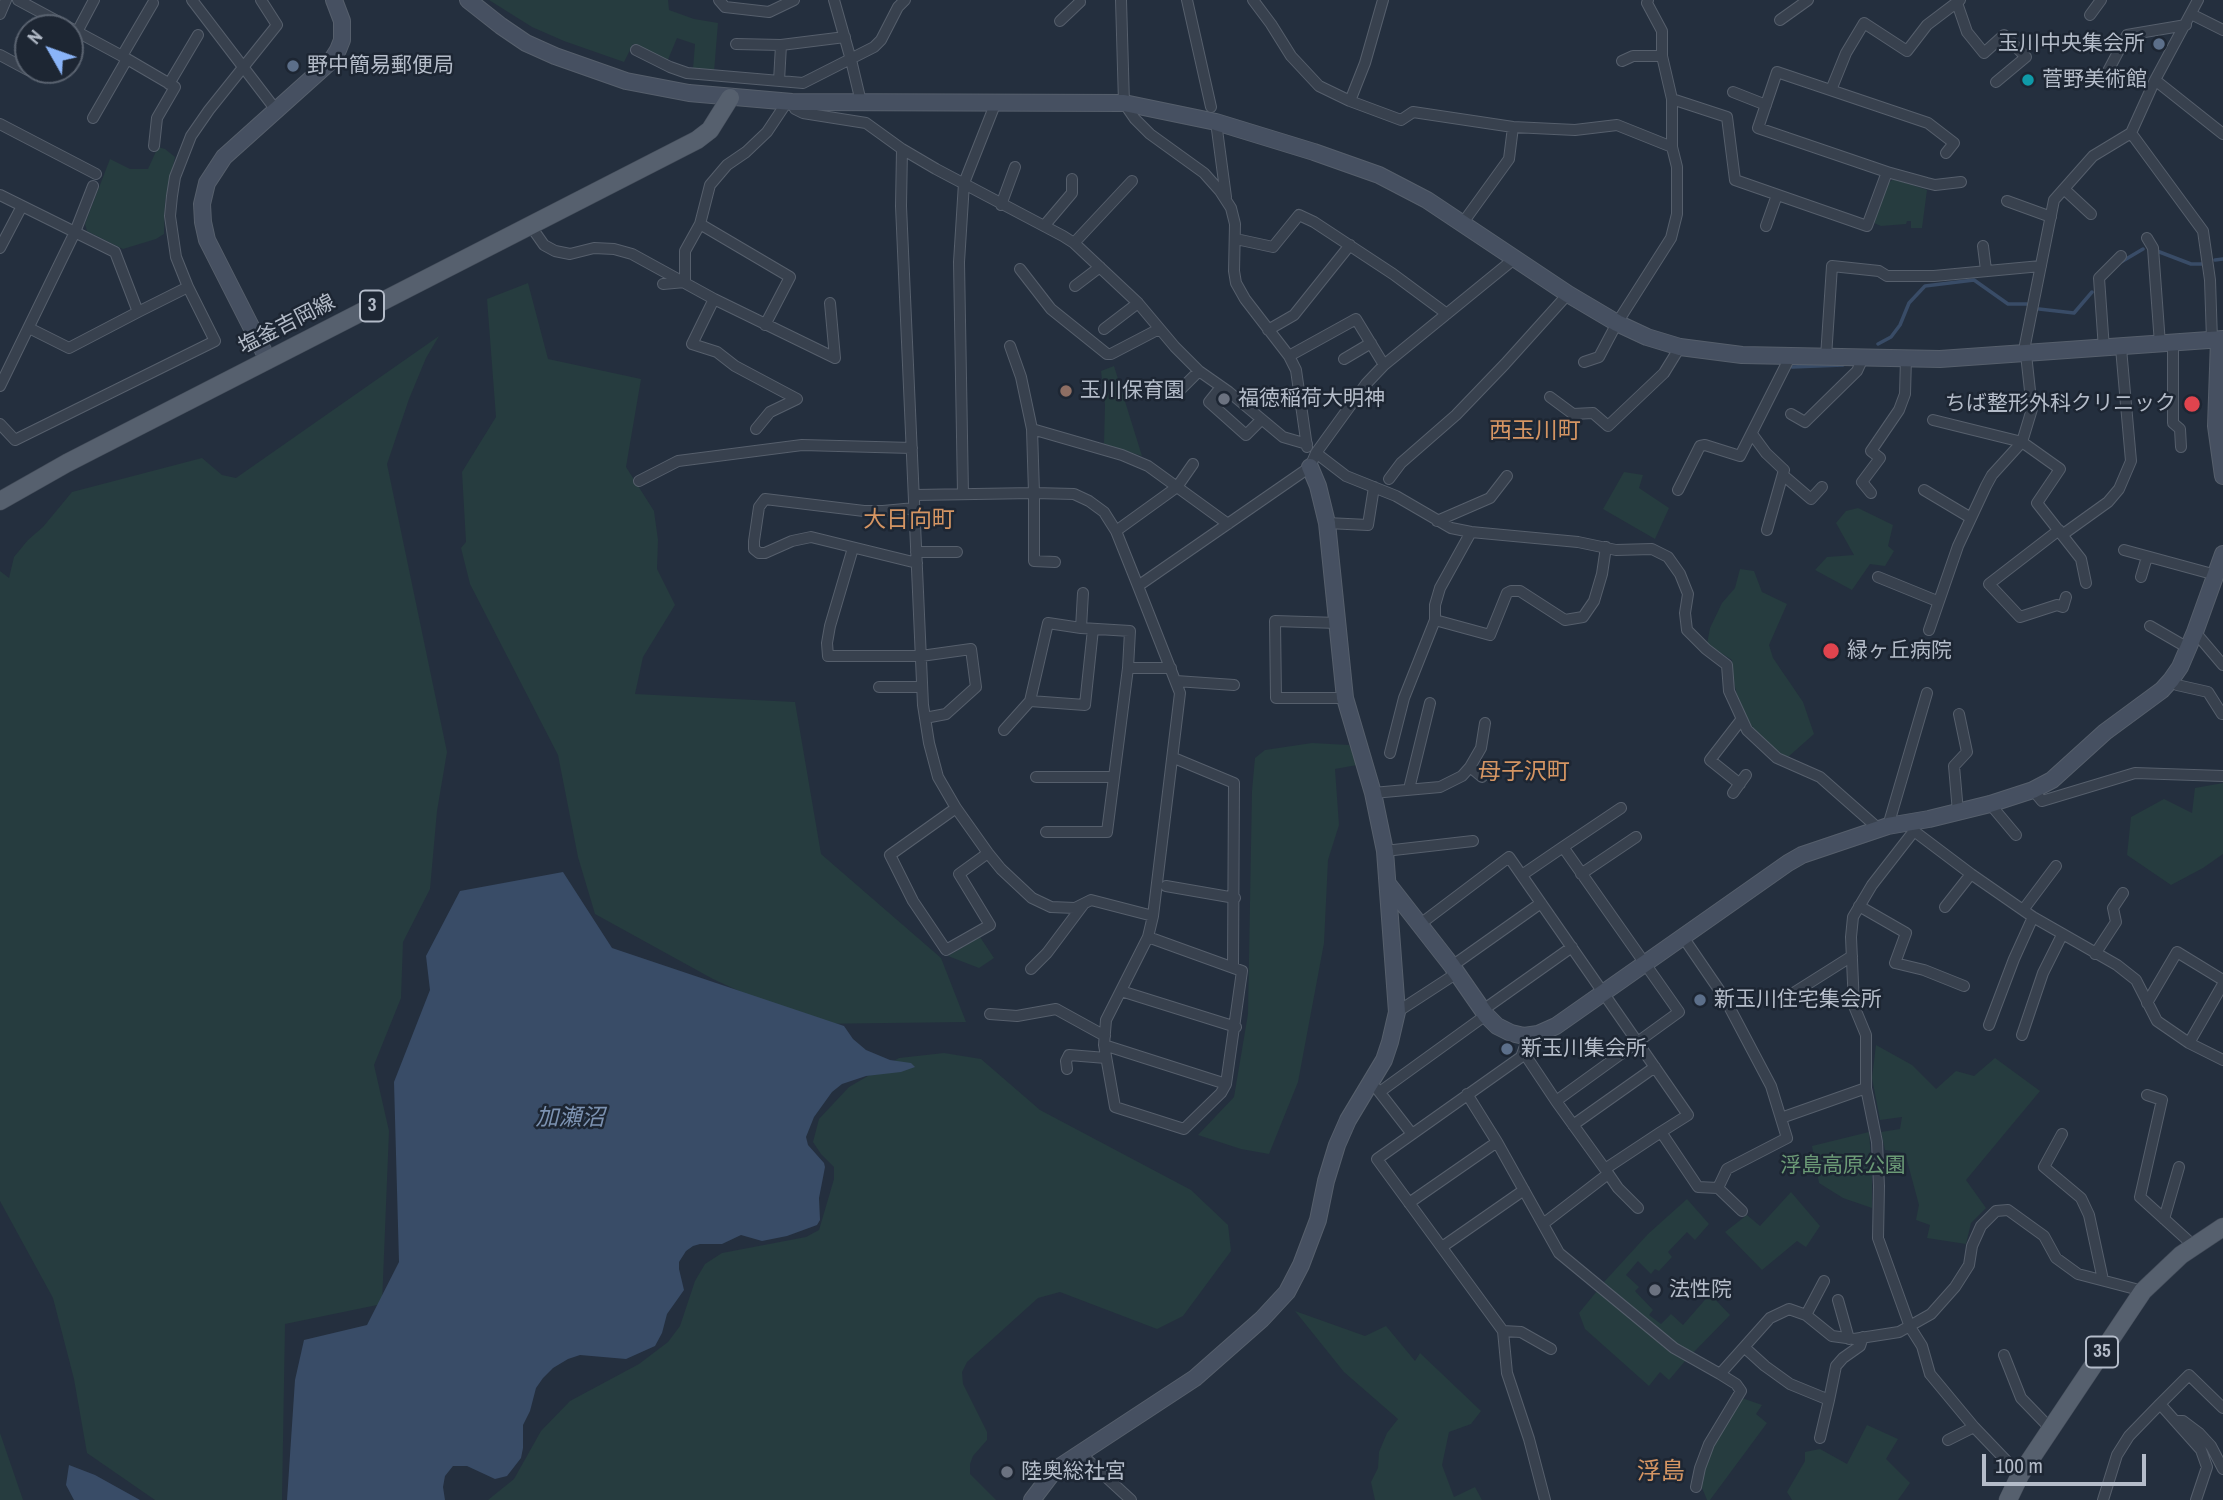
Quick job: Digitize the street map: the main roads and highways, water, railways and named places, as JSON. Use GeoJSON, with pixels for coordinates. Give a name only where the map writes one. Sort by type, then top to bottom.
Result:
{"type":"FeatureCollection","features":[{"type":"Feature","properties":{"kind":"main road","name":"塩釜吉岡線"},"geometry":{"type":"LineString","coordinates":[[0,501],[67,463],[697,140],[710,130],[730,98]]}},
{"type":"Feature","properties":{"kind":"main road","name":"35"},"geometry":{"type":"LineString","coordinates":[[2008,1500],[2020,1475],[2050,1428],[2143,1291],[2167,1266],[2223,1227]]}},
{"type":"Feature","properties":{"kind":"water","name":"加瀬沼"},"geometry":{"type":"Polygon","coordinates":[[[563,872],[612,948],[844,1026],[853,1039],[866,1050],[890,1060],[911,1063],[915,1067],[901,1072],[866,1076],[842,1084],[832,1092],[814,1117],[806,1137],[808,1145],[825,1167],[819,1198],[820,1220],[817,1225],[787,1236],[762,1241],[741,1235],[722,1244],[693,1246],[679,1262],[684,1290],[667,1314],[655,1346],[626,1359],[580,1355],[553,1368],[543,1378],[536,1388],[523,1425],[521,1458],[507,1476],[495,1479],[467,1466],[453,1466],[445,1476],[445,1500],[287,1500],[295,1380],[304,1340],[367,1325],[399,1262],[394,1082],[430,990],[426,956],[460,891],[563,872]]]}},
{"type":"Feature","properties":{"kind":"water"},"geometry":{"type":"Polygon","coordinates":[[[69,1465],[95,1475],[140,1500],[74,1500],[66,1485],[69,1465]]]}},
{"type":"Feature","properties":{"kind":"waterway"},"geometry":{"type":"LineString","coordinates":[[2121,262],[2143,249]]}},
{"type":"Feature","properties":{"kind":"waterway"},"geometry":{"type":"LineString","coordinates":[[2157,251],[2191,264],[2202,264]]}},
{"type":"Feature","properties":{"kind":"waterway"},"geometry":{"type":"LineString","coordinates":[[2215,260],[2223,259]]}},
{"type":"Feature","properties":{"kind":"waterway"},"geometry":{"type":"LineString","coordinates":[[1878,344],[1891,337],[1900,325],[1909,303],[1925,286],[1974,280],[2008,304],[2027,304]]}},
{"type":"Feature","properties":{"kind":"waterway"},"geometry":{"type":"LineString","coordinates":[[2039,309],[2074,313],[2092,292]]}},
{"type":"Feature","properties":{"kind":"waterway"},"geometry":{"type":"LineString","coordinates":[[1792,367],[1843,365]]}},
{"type":"Feature","properties":{"kind":"place","name":"玉川中央集会所"},"geometry":{"type":"Point","coordinates":[2159,44]}},
{"type":"Feature","properties":{"kind":"place","name":"野中簡易郵便局"},"geometry":{"type":"Point","coordinates":[293,66]}},
{"type":"Feature","properties":{"kind":"place","name":"菅野美術館"},"geometry":{"type":"Point","coordinates":[2028,80]}},
{"type":"Feature","properties":{"kind":"place","name":"玉川保育園"},"geometry":{"type":"Point","coordinates":[1066,391]}},
{"type":"Feature","properties":{"kind":"place","name":"福徳稲荷大明神"},"geometry":{"type":"Point","coordinates":[1224,399]}},
{"type":"Feature","properties":{"kind":"place","name":"ちば整形外科クリニック"},"geometry":{"type":"Point","coordinates":[2192,404]}},
{"type":"Feature","properties":{"kind":"place","name":"緑ヶ丘病院"},"geometry":{"type":"Point","coordinates":[1831,651]}},
{"type":"Feature","properties":{"kind":"place","name":"新玉川住宅集会所"},"geometry":{"type":"Point","coordinates":[1700,1000]}},
{"type":"Feature","properties":{"kind":"place","name":"新玉川集会所"},"geometry":{"type":"Point","coordinates":[1507,1049]}},
{"type":"Feature","properties":{"kind":"place","name":"法性院"},"geometry":{"type":"Point","coordinates":[1655,1290]}},
{"type":"Feature","properties":{"kind":"place","name":"陸奥総社宮"},"geometry":{"type":"Point","coordinates":[1007,1472]}},
{"type":"Feature","properties":{"kind":"district","name":"西玉川町"},"geometry":{"type":"Point","coordinates":[1535,432]}},
{"type":"Feature","properties":{"kind":"district","name":"大日向町"},"geometry":{"type":"Point","coordinates":[909,521]}},
{"type":"Feature","properties":{"kind":"district","name":"母子沢町"},"geometry":{"type":"Point","coordinates":[1524,773]}},
{"type":"Feature","properties":{"kind":"district","name":"浮島"},"geometry":{"type":"Point","coordinates":[1661,1473]}},
{"type":"Feature","properties":{"kind":"park label","name":"浮島高原公園"},"geometry":{"type":"Point","coordinates":[1843,1166]}}]}
